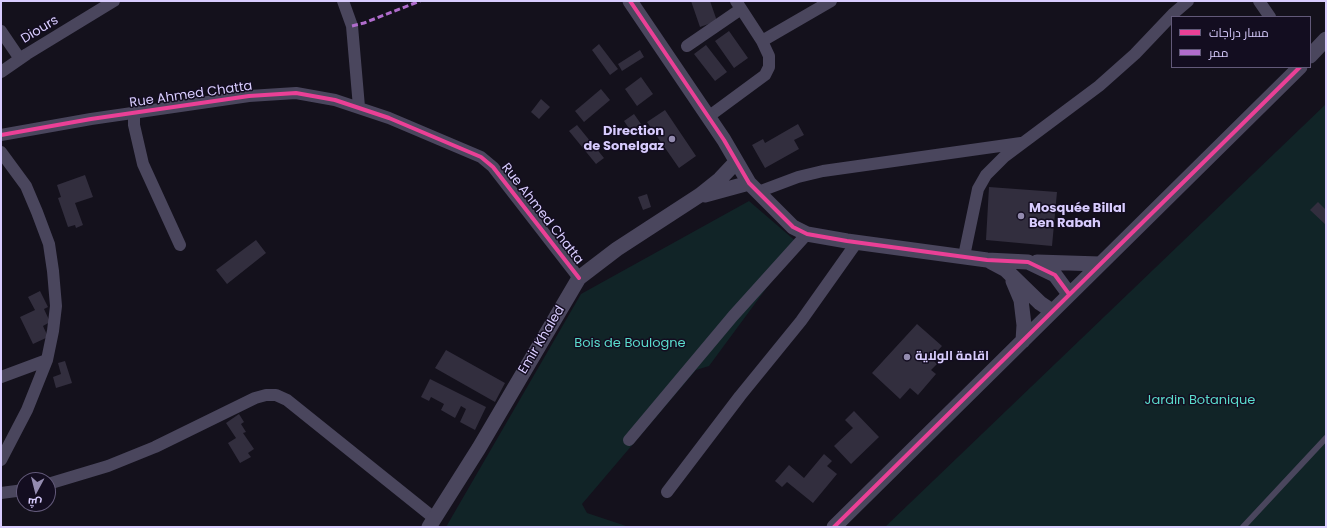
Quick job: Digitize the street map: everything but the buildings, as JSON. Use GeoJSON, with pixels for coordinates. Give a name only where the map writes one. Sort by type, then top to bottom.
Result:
{"type":"FeatureCollection","features":[{"type":"Feature","properties":{"kind":"street","name":"Diours"},"geometry":{"type":"LineString","coordinates":[[1,72],[98,5],[114,1]]}},
{"type":"Feature","properties":{"kind":"street"},"geometry":{"type":"LineString","coordinates":[[343,1],[352,26],[359,107]]}},
{"type":"Feature","properties":{"kind":"street"},"geometry":{"type":"LineString","coordinates":[[630,1],[724,140],[736,162],[753,187],[787,222],[807,234],[986,260],[1100,264]]}},
{"type":"Feature","properties":{"kind":"street"},"geometry":{"type":"LineString","coordinates":[[762,42],[831,1]]}},
{"type":"Feature","properties":{"kind":"street"},"geometry":{"type":"LineString","coordinates":[[1171,16],[1188,1]]}},
{"type":"Feature","properties":{"kind":"street"},"geometry":{"type":"LineString","coordinates":[[1259,1],[1269,16]]}},
{"type":"Feature","properties":{"kind":"street"},"geometry":{"type":"LineString","coordinates":[[687,46],[738,5],[762,42],[769,56],[769,67],[765,75],[708,117]]}},
{"type":"Feature","properties":{"kind":"street"},"geometry":{"type":"LineString","coordinates":[[964,256],[978,189],[986,175],[1004,157],[1099,86],[1135,54],[1171,16]]}},
{"type":"Feature","properties":{"kind":"street"},"geometry":{"type":"LineString","coordinates":[[1,31],[20,59]]}},
{"type":"Feature","properties":{"kind":"street"},"geometry":{"type":"LineString","coordinates":[[1311,55],[1326,39]]}},
{"type":"Feature","properties":{"kind":"street"},"geometry":{"type":"LineString","coordinates":[[834,527],[1299,68]]}},
{"type":"Feature","properties":{"kind":"street","name":"Rue Ahmed Chatta"},"geometry":{"type":"LineString","coordinates":[[1,135],[249,96],[296,93],[335,100],[359,107],[417,129],[481,157],[493,167],[579,278]]}},
{"type":"Feature","properties":{"kind":"street"},"geometry":{"type":"LineString","coordinates":[[134,113],[134,125],[143,164],[180,245]]}},
{"type":"Feature","properties":{"kind":"street"},"geometry":{"type":"LineString","coordinates":[[700,195],[753,187],[823,170],[1022,143]]}},
{"type":"Feature","properties":{"kind":"street"},"geometry":{"type":"LineString","coordinates":[[1,152],[26,186],[49,244],[56,306],[47,360],[27,410],[1,460]]}},
{"type":"Feature","properties":{"kind":"street"},"geometry":{"type":"LineString","coordinates":[[700,195],[720,179],[736,162]]}},
{"type":"Feature","properties":{"kind":"street","name":"Emir Khaled"},"geometry":{"type":"LineString","coordinates":[[431,523],[479,448],[579,278],[617,249],[700,195]]}},
{"type":"Feature","properties":{"kind":"street"},"geometry":{"type":"LineString","coordinates":[[628,440],[733,316],[807,234]]}},
{"type":"Feature","properties":{"kind":"street"},"geometry":{"type":"LineString","coordinates":[[667,492],[740,396],[801,321],[857,242]]}},
{"type":"Feature","properties":{"kind":"street"},"geometry":{"type":"LineString","coordinates":[[986,260],[1006,270],[1040,303],[1052,312]]}},
{"type":"Feature","properties":{"kind":"street"},"geometry":{"type":"LineString","coordinates":[[1028,262],[1055,275],[1069,294]]}},
{"type":"Feature","properties":{"kind":"street"},"geometry":{"type":"LineString","coordinates":[[1006,270],[1015,284],[1021,300],[1024,325],[1023,341]]}},
{"type":"Feature","properties":{"kind":"street"},"geometry":{"type":"LineString","coordinates":[[1,377],[47,360]]}},
{"type":"Feature","properties":{"kind":"street"},"geometry":{"type":"LineString","coordinates":[[56,482],[108,466],[180,435],[255,398],[266,395],[276,395],[287,400],[431,523]]}},
{"type":"Feature","properties":{"kind":"street"},"geometry":{"type":"LineString","coordinates":[[1,493],[16,491]]}},
{"type":"Feature","properties":{"kind":"lane"},"geometry":{"type":"LineString","coordinates":[[1243,527],[1326,438]]}},
{"type":"Feature","properties":{"kind":"green space","name":"Jardin Botanique"},"geometry":{"type":"Polygon","coordinates":[[[1326,104],[1326,527],[885,527],[1326,104]]]}},
{"type":"Feature","properties":{"kind":"green space","name":"Bois de Boulogne"},"geometry":{"type":"Polygon","coordinates":[[[749,201],[799,244],[709,366],[696,370],[582,504],[587,513],[629,527],[446,527],[581,294],[749,201]]]}},
{"type":"Feature","properties":{"kind":"marked path"},"geometry":{"type":"LineString","coordinates":[[352,26],[364,23],[420,1]]}},
{"type":"Feature","properties":{"kind":"cycle path"},"geometry":{"type":"LineString","coordinates":[[630,1],[724,140],[749,183],[793,227],[807,234],[847,241],[987,260],[1028,262],[1055,275],[1069,294]]}},
{"type":"Feature","properties":{"kind":"cycle path"},"geometry":{"type":"LineString","coordinates":[[834,527],[1299,68]]}},
{"type":"Feature","properties":{"kind":"cycle path"},"geometry":{"type":"LineString","coordinates":[[1,135],[91,119],[249,96],[296,93],[335,100],[389,118],[481,157],[493,167],[579,278]]}},
{"type":"Feature","properties":{"kind":"place","name":"Direction de Sonelgaz"},"geometry":{"type":"Point","coordinates":[672,139]}},
{"type":"Feature","properties":{"kind":"place","name":"Mosquée Billal Ben Rabah"},"geometry":{"type":"Point","coordinates":[1021,216]}},
{"type":"Feature","properties":{"kind":"place","name":"اقامة الولاية"},"geometry":{"type":"Point","coordinates":[907,357]}}]}
